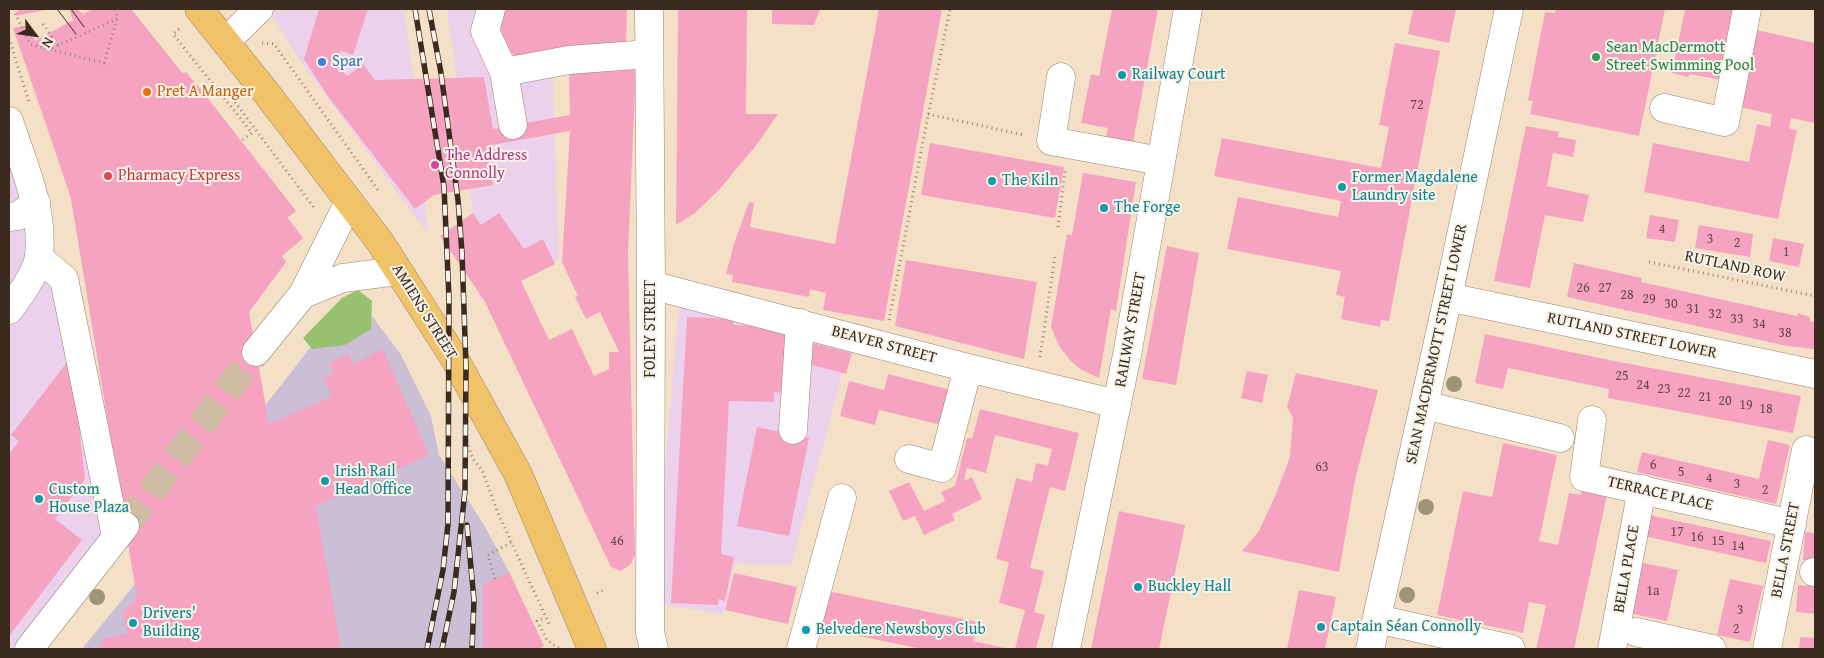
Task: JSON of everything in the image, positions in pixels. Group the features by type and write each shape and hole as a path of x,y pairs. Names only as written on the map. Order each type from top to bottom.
{"main road":[{"name":"AMIENS STREET","path":"199,9 226,41 380,242 453,356 510,458 592,649"}],"street":[{"path":"226,41 260,9"},
{"path":"491,9 485,31 504,72 513,125"},
{"name":"FOLEY STREET","path":"649,9 651,285 650,625 654,649"},
{"name":"RAILWAY STREET","path":"1066,649 1109,449 1188,9"},
{"name":"SEAN MACDERMOTT STREET LOWER","path":"1370,649 1448,297 1509,9"},
{"path":"1664,108 1725,122 1747,9"},
{"path":"504,72 569,60 649,54"},
{"path":"1061,76 1060,143 1161,161"},
{"path":"9,121 36,202 39,258 24,291 9,310"},
{"path":"9,217 18,216 36,202"},
{"path":"256,352 304,294 349,202"},
{"path":"29,649 121,531 64,279 39,258"},
{"path":"304,294 344,278 398,271"},
{"name":"BEAVER STREET","path":"651,285 800,322 968,368 1117,404"},
{"name":"RUTLAND STREET LOWER","path":"1448,297 1815,374"},
{"path":"793,430 800,322"},
{"path":"909,459 942,468 968,368"},
{"path":"1424,405 1560,438"},
{"name":"TERRACE PLACE","path":"1592,420 1584,477 1792,524"},
{"name":"BELLA STREET","path":"1767,649 1806,450"},
{"name":"BELLA PLACE","path":"1612,649 1642,489"},
{"path":"801,649 842,498"},
{"path":"1377,619 1511,649"},
{"path":"1636,632 1712,649"}],"path":[{"path":"11,9 30,44 47,50 104,63 117,19 116,9"},
{"path":"884,345 950,9"},
{"path":"47,50 117,19"},
{"path":"43,24 58,45"},
{"path":"179,29 173,34 252,133 241,141"},
{"path":"928,114 1060,143 1058,227"},
{"path":"1036,383 1054,256"},
{"name":"RUTLAND ROW","path":"1649,262 1815,296"},
{"path":"467,437 467,446 472,458 482,470 498,513 550,626"},
{"path":"496,579 488,555 512,542"},
{"path":"596,594 606,588"},
{"path":"542,619 537,621 547,640 560,649"},
{"path":"558,642 560,649"}],"shaded area":[{"path":"121,9 131,9 183,74 186,72 296,211 287,218 303,238 282,256 286,262 249,312 265,406 339,310 363,304 401,355 431,416 439,455 484,525 509,572 544,646 538,649 82,649 135,584 71,198 48,98 22,56 90,71 119,53"},
{"path":"268,9 404,9 416,97 428,234 301,62"},
{"path":"447,9 499,9 490,38 515,65 552,61 559,259 479,300 468,158"},
{"path":"9,161 25,217 62,297 107,531 14,649 9,649"},
{"path":"679,305 850,345 791,565 735,563 723,614 653,603"}],"green space":[{"path":"358,290 372,301 371,329 345,345 312,349 303,338 342,298"}],"building":[{"path":"19,9 45,9 45,10 15,16"},
{"path":"69,9 77,9 83,14 93,9 131,9 183,74 186,72 199,87 296,211 287,217 303,238 282,256 286,262 249,312 269,424 332,396 323,378 334,373 329,363 348,354 353,364 383,349 429,455 316,506 341,649 99,649 104,638 128,634 123,612 137,598 71,198 13,28 29,25 35,41 73,20"},
{"path":"319,9 368,9 353,55 341,51 337,64 347,76 363,64 375,80 484,77 493,129 570,115 569,70 636,68 628,253 635,555 631,564 621,571 611,567 484,300 440,236 473,213 481,225 499,213 524,249 543,239 555,264 521,281 549,340 572,329 594,376 609,369 609,352 619,352 600,312 586,319 575,297 578,296 562,262 570,131 486,146 493,185 434,195 415,209 327,95 304,59"},
{"path":"498,9 627,9 626,44 519,63 494,28"},
{"path":"678,9 747,9 746,114 778,114 758,143 719,190 695,213 676,225"},
{"path":"772,9 820,9 814,25 772,24"},
{"path":"879,9 942,9 884,321 823,310 826,293 810,289 809,297 732,282 733,275 726,274 734,244 749,202 754,203 750,227 835,244"},
{"name":"Railway Court","path":"1112,9 1158,9 1133,142 1106,137 1108,128 1081,123 1091,74 1099,76"},
{"path":"1413,9 1456,9 1449,43 1408,34"},
{"name":"Sean MacDermott Street Swimming Pool","path":"1556,9 1665,9 1639,136 1530,114 1533,101 1528,100 1545,12 1555,13"},
{"path":"1685,9 1736,9 1722,80 1690,74 1688,77 1672,73"},
{"path":"1756,30 1815,43 1815,123 1791,118 1789,129 1797,130 1778,219 1644,192 1653,143 1749,162 1757,124 1770,127 1772,114 1740,107"},
{"name":"Former Magdalene Laundry site","path":"1395,43 1440,51 1389,321 1381,320 1380,327 1341,319 1345,297 1336,295 1341,271 1227,249 1238,197 1338,217 1341,201 1214,176 1222,138 1381,168 1389,127 1379,125"},
{"path":"1526,126 1559,132 1558,137 1576,140 1573,157 1553,153 1547,186 1589,195 1583,222 1545,215 1530,288 1494,281"},
{"name":"The Kiln","path":"930,143 1064,167 1055,218 921,195"},
{"path":"1083,173 1136,182 1116,311 1111,309 1099,378 1080,369 1070,360 1059,346 1051,327 1067,234 1072,235"},
{"path":"1650,215 1679,220 1675,242 1646,238"},
{"path":"1699,225 1753,234 1750,257 1695,248"},
{"path":"1773,238 1804,244 1799,267 1769,261"},
{"path":"1167,246 1199,253 1176,385 1142,379"},
{"path":"906,260 1037,282 1024,359 895,326"},
{"path":"1574,263 1642,278 1641,282 1797,316 1798,313 1810,317 1810,321 1815,322 1815,349 1787,346 1567,297"},
{"path":"687,317 734,319 733,325 790,327 787,393 774,392 774,402 729,401 721,554 734,557 725,601 718,599 718,605 671,603"},
{"path":"1485,334 1614,361 1801,396 1793,433 1608,398 1609,389 1508,368 1503,389 1475,383"},
{"path":"804,341 852,353 846,374 801,362"},
{"name":"Custom House Plaza","path":"71,357 85,479 55,519 82,540 9,636 9,454 19,441 11,435"},
{"path":"1247,371 1268,375 1262,403 1241,398"},
{"path":"1296,373 1378,390 1355,480 1339,572 1242,551 1259,531 1290,457 1293,418 1287,407"},
{"path":"888,374 951,390 942,425 879,410 875,425 840,416 849,381 884,390"},
{"path":"980,409 1079,433 1065,491 1050,487 1030,568 1044,571 1034,612 1045,615 1036,649 1015,649 1025,610 999,603 1009,562 996,559 1016,478 1032,482 1036,463 1048,466 1052,449 995,435 986,473 967,468 964,481 972,477 982,499 952,514 955,520 924,535 915,516 903,521 889,491 909,482 924,511 945,501 941,492 955,486 967,438 972,439"},
{"path":"757,427 809,438 789,536 737,526"},
{"path":"1768,440 1790,445 1776,504 1637,472 1642,452 1759,479"},
{"path":"1503,443 1557,455 1539,541 1558,545 1569,493 1581,495 1582,490 1607,495 1574,649 1536,649 1546,605 1529,602 1523,633 1437,615 1463,491 1492,497"},
{"name":"Buckley Hall","path":"1119,511 1185,525 1159,649 1091,649"},
{"path":"1649,515 1771,541 1766,563 1644,536"},
{"path":"1805,532 1815,533 1815,560 1803,560"},
{"path":"1639,562 1678,570 1667,621 1628,613"},
{"path":"509,572 544,646 538,649 483,649 483,585"},
{"path":"734,573 797,587 788,624 725,610"},
{"path":"1730,579 1763,586 1750,642 1717,635"},
{"path":"1798,585 1815,586 1815,614 1796,612"},
{"path":"823,590 977,622 973,641 1009,649 922,649 815,627"},
{"path":"1299,590 1336,597 1325,649 1287,649"},
{"path":"1800,637 1815,638 1814,649 1799,649"}],"tunnel":[{"path":"125,526 256,352"}],"tram line":[{"path":"57,9 76,34"},
{"path":"71,9 84,27"}],"railway":[{"path":"415,9 444,187 449,298 448,524 443,570 427,649"},
{"path":"429,9 441,73 458,200 466,366 465,491 454,592 442,649"},
{"path":"467,525 474,600 472,649"}],"place":[{"name":"Sean MacDermott Street Swimming Pool","path":"1596,57"},
{"name":"Spar","path":"322,62"},
{"name":"Railway Court","path":"1122,75"},
{"name":"Pret A Manger","path":"147,92"},
{"name":"The Address Connolly","path":"435,165"},
{"name":"Pharmacy Express","path":"108,176"},
{"name":"The Kiln","path":"992,181"},
{"name":"Former Magdalene Laundry site","path":"1342,187"},
{"name":"The Forge","path":"1104,208"},
{"name":"Irish Rail Head Office","path":"325,481"},
{"name":"Custom House Plaza","path":"39,499"},
{"name":"Buckley Hall","path":"1138,587"},
{"name":"Drivers' Building","path":"133,623"},
{"name":"Captain Séan Connolly","path":"1321,627"},
{"name":"Belvedere Newsboys Club","path":"806,630"}]}
